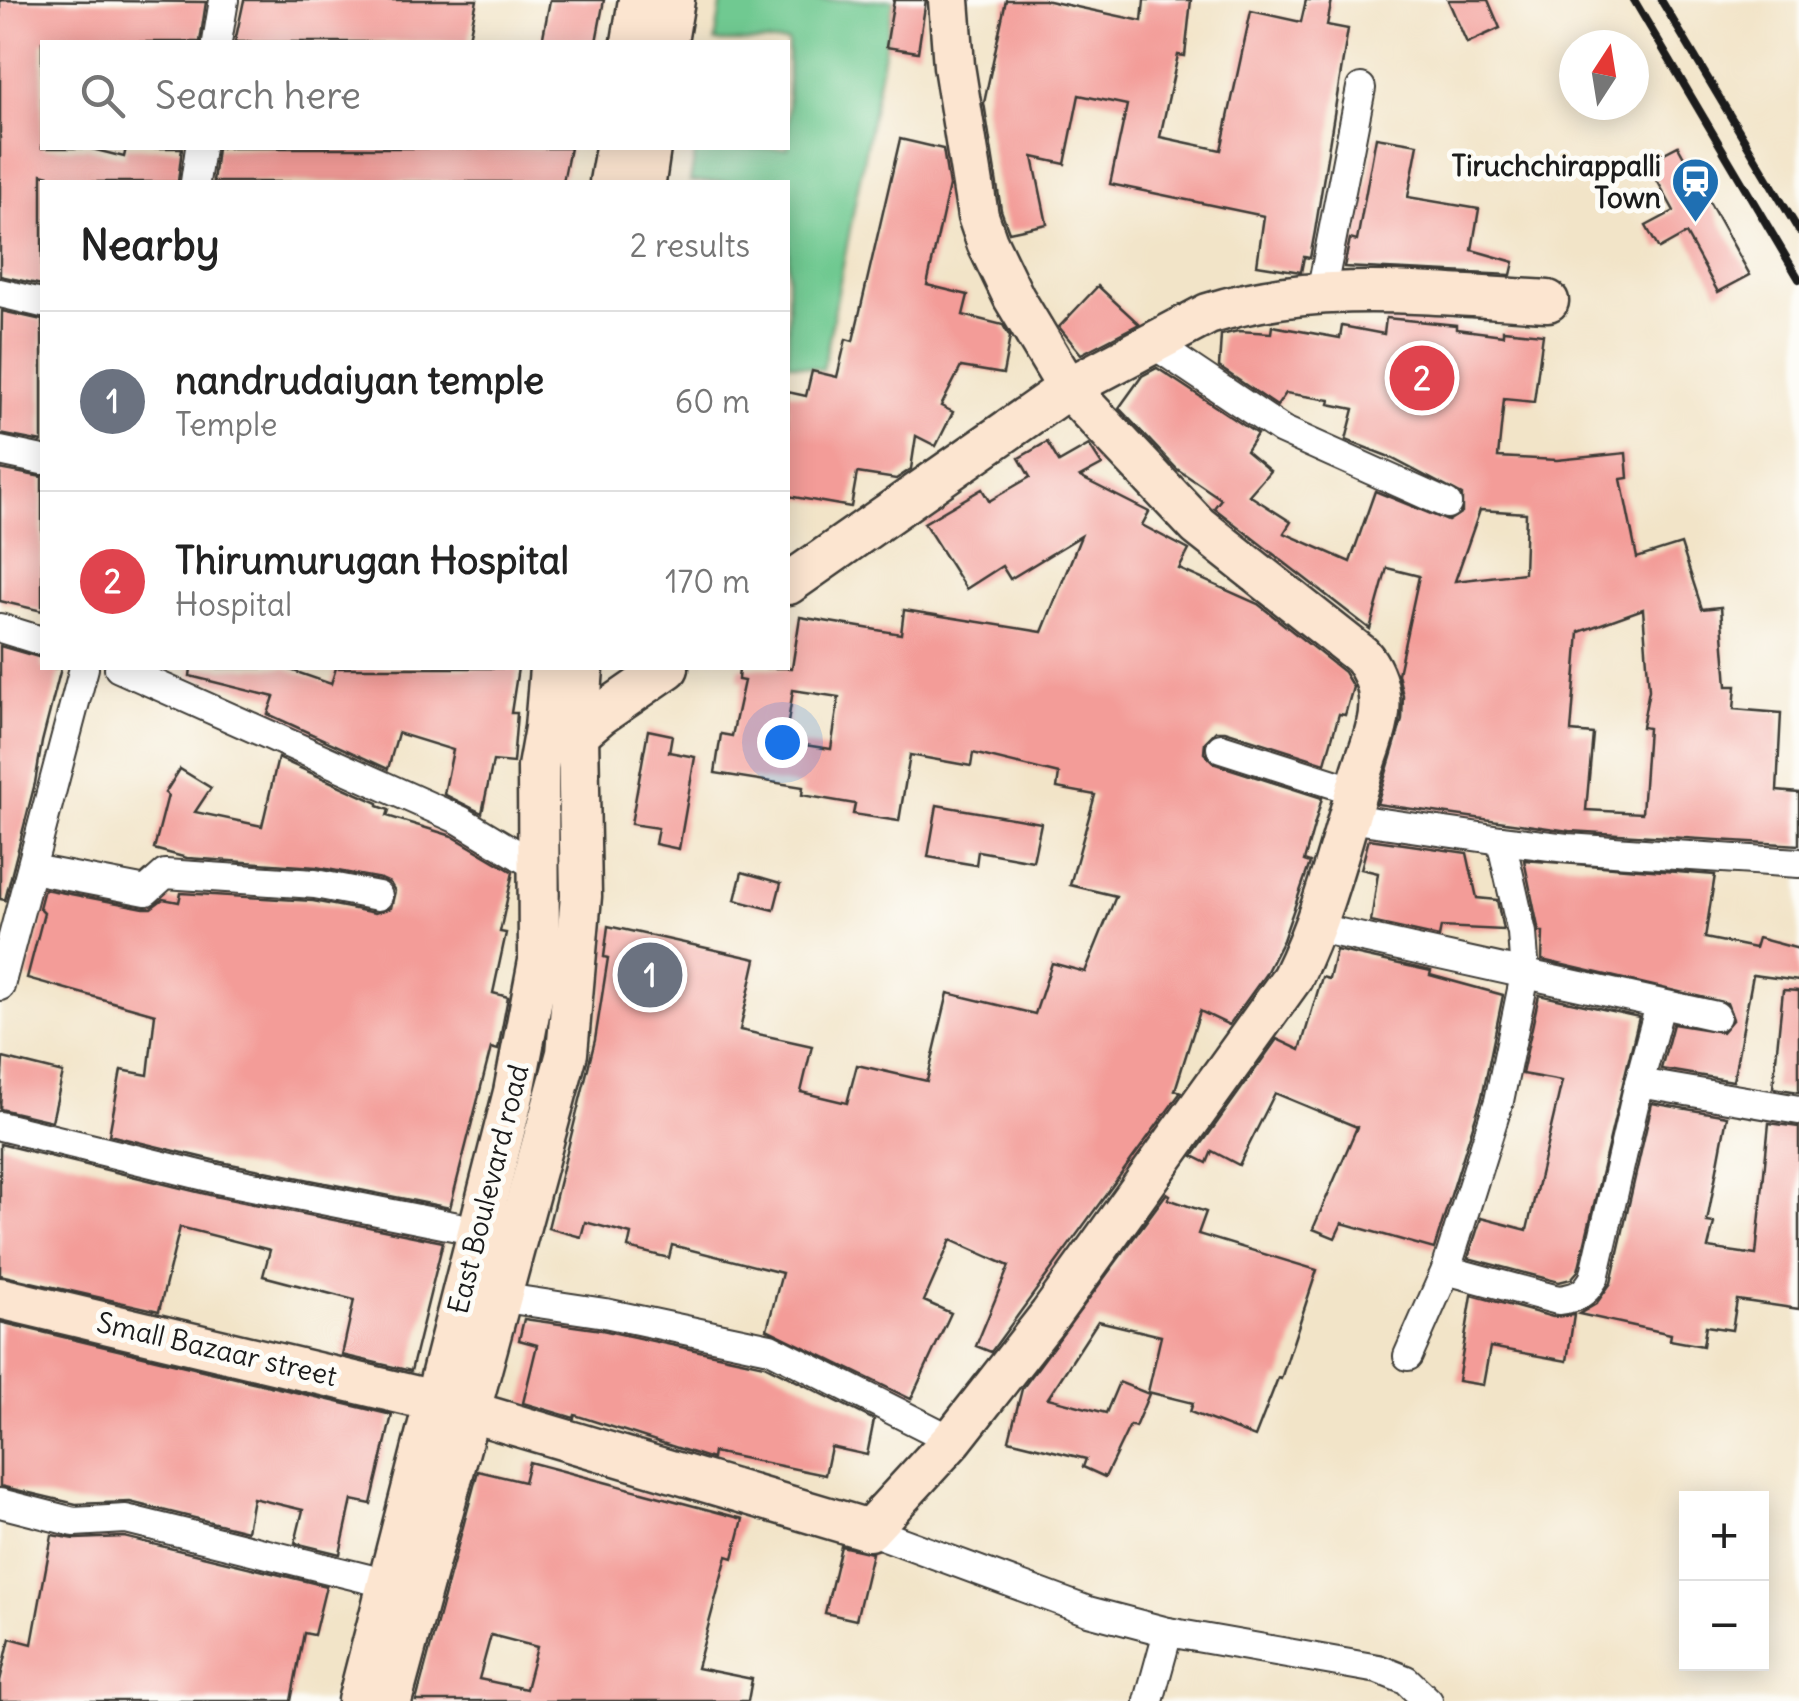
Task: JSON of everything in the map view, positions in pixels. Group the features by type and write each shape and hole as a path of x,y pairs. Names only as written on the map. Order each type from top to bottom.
{"street":[{"path":"217,40 224,0"},
{"path":"632,40 639,0"},
{"path":"668,40 674,0"},
{"path":"949,0 954,66 978,216 1014,298 1068,388 1198,526 1366,660 1376,681 1378,716 1313,927 1287,987 1050,1315 952,1440 869,1530 1088,1611 1168,1632 1378,1669 1406,1680 1428,1701"},
{"path":"1320,294 1361,88"},
{"path":"194,180 200,150"},
{"path":"610,180 616,150"},
{"path":"644,180 650,150"},
{"path":"790,583 1068,388 1208,314 1320,294 1372,292 1548,300"},
{"path":"0,294 40,304"},
{"path":"1152,343 1282,430 1447,504"},
{"path":"0,451 40,460"},
{"path":"0,628 40,640"},
{"path":"0,986 83,670"},
{"path":"123,670 460,820 538,867"},
{"name":"East Boulevard road","path":"358,1701 389,1584 452,1406 478,1231 514,1092 539,961 538,768 550,670"},
{"path":"391,1701 452,1406 498,1297 567,1054 581,896 578,734 583,670"},
{"path":"538,768 665,670"},
{"path":"1220,748 1352,804 1501,840 1799,863"},
{"path":"1408,1356 1446,1270 1499,1101 1524,975 1522,933 1501,840"},
{"path":"32,869 146,890 164,874 315,884 378,896"},
{"path":"1313,927 1716,1016"},
{"path":"1446,1270 1558,1300 1572,1299 1587,1290 1594,1278 1660,1006"},
{"path":"1639,1083 1799,1110"},
{"path":"0,1126 217,1179 478,1231"},
{"path":"498,1297 605,1313 779,1350 952,1440"},
{"name":"Small Bazaar street","path":"0,1298 452,1406 869,1530"},
{"path":"0,1503 74,1522 126,1519 389,1584"},
{"path":"1149,1701 1168,1632"}],"green space":[{"path":"722,0 894,0 823,370 790,363 790,180 690,180 696,150 790,150 790,40 715,40"}],"building":[{"path":"0,0 206,2 200,40 40,40 40,150 96,150 124,157 126,150 182,150 178,180 66,180 42,174 40,285 0,276"},
{"path":"244,0 477,0 468,40 235,40"},
{"path":"550,0 604,0 596,40 542,40"},
{"path":"894,0 926,0 918,52 886,47"},
{"path":"1006,0 1044,0 1142,21 1144,0 1191,0 1185,56 1178,55 1160,137 1221,150 1251,11 1301,22 1306,0 1332,0 1327,25 1348,29 1310,258 1304,257 1301,272 1257,265 1264,216 1110,184 1127,105 1079,95 1065,164 1033,157 1047,224 1009,232 1001,210 984,103"},
{"path":"1448,0 1488,0 1500,28 1467,43"},
{"path":"1376,137 1418,144 1408,197 1479,209 1472,250 1514,262 1511,275 1344,267 1350,239 1357,241"},
{"path":"900,139 943,149 949,186 927,285 968,295 963,315 1003,325 1010,337 1003,374 961,367 941,406 953,412 936,446 916,436 911,469 896,479 857,473 851,507 790,496 790,392 806,396 812,371 837,377 846,339 853,341"},
{"path":"1678,146 1750,275 1718,292 1686,234 1659,249 1646,226 1674,211 1647,162"},
{"path":"217,150 570,150 563,180 213,180"},
{"path":"1098,286 1139,324 1081,354 1059,327"},
{"path":"2,311 40,320 40,442 0,434"},
{"path":"1386,318 1456,325 1456,329 1503,335 1503,330 1543,334 1534,402 1504,399 1498,457 1557,460 1626,453 1628,478 1621,479 1637,558 1681,544 1702,609 1721,607 1727,686 1736,686 1734,709 1781,713 1777,791 1799,793 1799,845 1569,831 1377,804 1402,720 1403,696 1398,674 1419,576 1387,568 1370,629 1214,508 1221,499 1177,469 1119,408 1142,376 1157,368 1257,434 1246,451 1270,471 1249,495 1291,522 1284,533 1350,562 1375,491 1448,521 1462,512 1462,495 1387,456 1346,440 1354,409 1329,404 1330,400 1286,393 1277,406 1219,367 1221,335 1238,331 1271,333 1272,326 1340,338 1342,326 1384,334","holes":["1480,510 1526,513 1524,573 1455,581","1643,609 1649,690 1642,727 1648,728 1642,813 1586,810 1593,734 1571,732 1579,632"]},
{"path":"1047,442 1059,462 1089,445 1102,465 1080,477 1149,512 1142,525 1189,550 1179,569 1258,604 1344,672 1353,687 1345,715 1339,714 1325,763 1225,731 1216,731 1205,742 1204,753 1215,764 1322,798 1304,861 1310,863 1283,940 1265,975 1229,1025 1200,1011 1175,1090 1181,1092 991,1352 976,1346 1009,1266 951,1240 924,1301 951,1313 911,1399 767,1329 782,1273 672,1245 669,1258 628,1248 631,1234 585,1222 581,1237 548,1228 595,1040 608,958 604,957 608,926 756,959 740,1030 812,1046 801,1092 847,1103 857,1065 927,1081 948,993 1035,1014 1052,963 1085,972 1116,896 1070,885 1095,795 1057,788 1059,774 973,753 971,766 910,755 899,821 853,814 855,804 802,795 803,787 715,773 721,734 732,736 744,681 738,680 739,670 790,670 800,617 901,634 904,610 1042,632 1081,536 1010,579 1002,566 966,589 924,523 982,489 989,501 1030,477 1019,458","holes":["793,690 839,697 831,749 785,742"]},
{"path":"0,469 40,477 40,611 0,601"},
{"path":"0,646 40,657 40,670 60,670 5,900 0,899"},
{"path":"191,670 291,670 331,684 335,670 518,670 511,713 517,713 513,763 493,761 482,813 444,794 453,750 398,733 388,769 268,714 274,697 190,676"},
{"path":"648,730 672,735 669,752 695,757 679,849 655,844 658,828 631,824"},
{"path":"278,758 378,803 389,810 387,816 452,836 513,872 500,932 506,933 493,993 508,997 498,1050 491,1048 450,1208 109,1135 121,1070 148,1075 155,1014 27,978 44,913 39,908 44,889 144,908 163,899 179,902 181,893 313,901 375,913 391,908 395,891 381,879 316,867 187,858 154,849 168,795 165,793 180,769 211,788 195,812 262,826"},
{"path":"937,805 1041,823 1033,861 978,851 976,865 928,857"},
{"path":"1369,839 1467,853 1477,898 1497,900 1503,930 1441,927 1439,937 1371,922 1378,873 1361,869"},
{"path":"1524,860 1715,875 1705,938 1755,948 1758,938 1799,949 1799,981 1753,975 1733,1081 1661,1069 1673,1024 1722,1032 1733,1019 1727,1003 1542,960 1543,932 1539,932"},
{"path":"742,872 781,883 774,910 735,900"},
{"path":"1336,950 1431,971 1430,975 1503,995 1482,1097 1434,1249 1342,1223 1335,1238 1313,1229 1357,1127 1275,1093 1239,1165 1212,1151 1207,1163 1193,1156 1277,1039 1300,1050 1322,977 1329,979"},
{"path":"1783,990 1799,991 1799,1092 1773,1088"},
{"path":"1539,995 1639,1017 1578,1271 1571,1279 1559,1282 1468,1258 1481,1218 1527,1230 1562,1081 1522,1074"},
{"path":"3,1058 63,1073 52,1121 0,1109"},
{"path":"1652,1103 1727,1116 1707,1222 1714,1223 1708,1248 1756,1255 1769,1123 1799,1127 1799,1309 1737,1300 1732,1330 1706,1326 1703,1346 1670,1340 1671,1334 1579,1314 1596,1304 1611,1283"},
{"path":"0,1144 214,1196 443,1242 411,1371 342,1355 354,1300 263,1276 270,1250 180,1227 159,1311 0,1275"},
{"path":"1167,1193 1168,1199 1206,1212 1198,1234 1317,1270 1281,1379 1278,1378 1255,1437 1190,1412 1193,1403 1148,1392 1161,1336 1098,1321 1048,1398 1106,1413 1119,1382 1149,1394 1135,1427 1130,1425 1105,1477 1083,1467 1086,1459 1009,1440 1022,1389"},
{"path":"1472,1295 1553,1317 1574,1315 1567,1361 1490,1347 1483,1385 1458,1381"},
{"path":"524,1319 602,1330 764,1365 874,1420 867,1455 831,1447 825,1475 713,1452 712,1459 575,1415 574,1418 523,1403 537,1345 519,1340"},
{"path":"0,1322 392,1415 371,1504 352,1500 340,1554 295,1543 303,1510 253,1498 247,1531 130,1502 76,1504 0,1486"},
{"path":"529,1462 743,1519 733,1558 727,1556 697,1668 752,1679 748,1701 416,1701 478,1471 524,1482","holes":["491,1635 537,1647 526,1689 479,1679"]},
{"path":"52,1535 75,1539 124,1537 326,1586 314,1635 304,1633 291,1701 0,1701 0,1681 10,1638 32,1644"},
{"path":"841,1546 872,1553 856,1620 825,1613"}],"railway":[{"path":"1634,0 1799,279"},
{"path":"1661,0 1799,231"}],"place":[{"name":"Tiruchchirappalli Town","path":"1696,224"},
{"name":"Thirumurugan Hospital","path":"1422,378"},
{"name":"nandrudaiyan temple","path":"650,975"}]}
